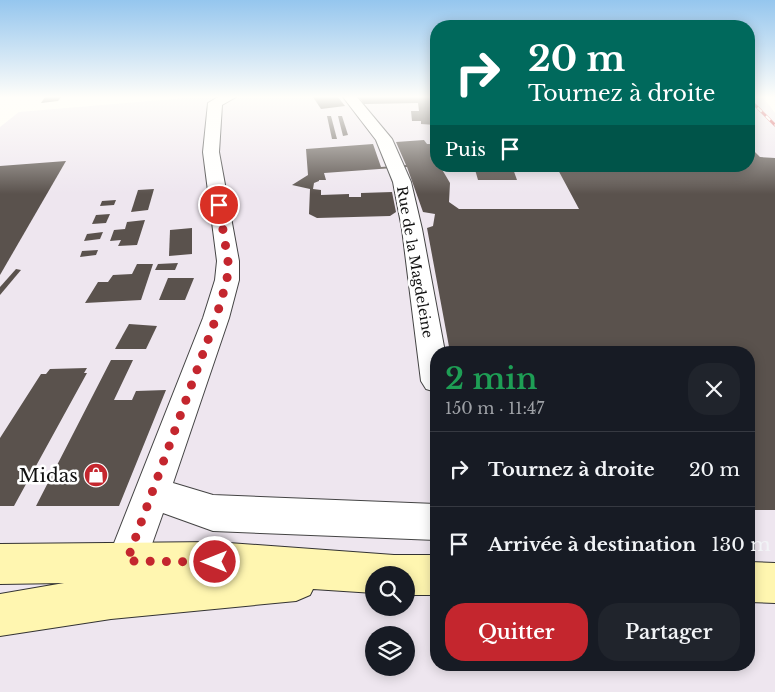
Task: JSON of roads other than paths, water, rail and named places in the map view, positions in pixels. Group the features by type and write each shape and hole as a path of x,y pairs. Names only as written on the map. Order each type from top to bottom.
{"main road":[{"path":"0,564 127,561 215,562 365,572"},
{"path":"415,575 430,575"},
{"path":"0,615 63,603 160,592 365,577"},
{"path":"755,582 775,583"}],"street":[{"path":"127,561 216,318 227,280 228,261 211,152 213,129"},
{"name":"Rue de la Magdeleine","path":"376,129 384,140 402,182 412,229 430,346"},
{"path":"152,493 213,513 430,522"}],"place":[{"name":"Midas","path":"96,475"}]}
